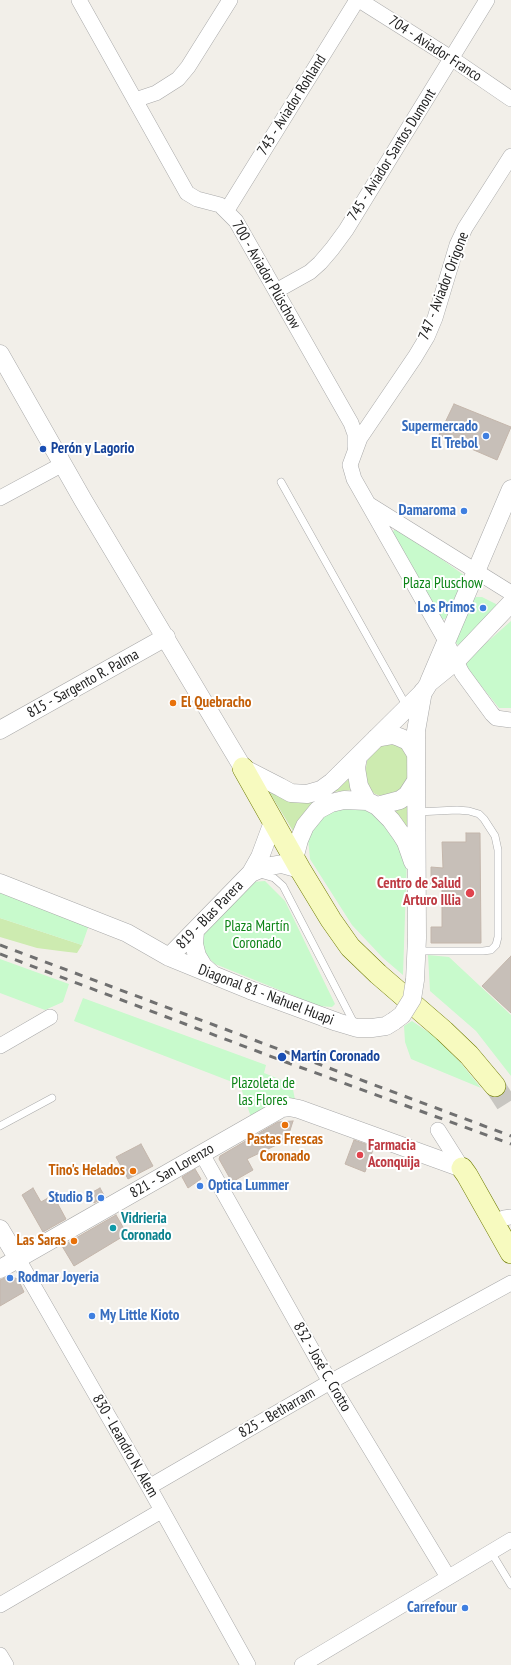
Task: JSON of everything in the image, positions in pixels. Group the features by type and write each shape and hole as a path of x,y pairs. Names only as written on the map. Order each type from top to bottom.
{"main road":[{"path":"243,768 297,864 331,920 350,947 378,974 444,1031 469,1055 495,1086"},
{"path":"462,1168 503,1220 511,1253"}],"street":[{"name":"700 - Aviador Plüschow","path":"79,0 187,193 197,199 220,205 236,220 352,424 355,434 355,448"},
{"path":"135,100 156,93 178,79 188,67 230,0"},
{"name":"704 - Aviador Franco","path":"358,0 451,58 511,99"},
{"name":"743 - Aviador Rohland","path":"227,210 358,0"},
{"name":"745 - Aviador Santos Dumont","path":"276,291 310,272 332,249 346,230 487,0"},
{"name":"747 - Aviador Origone","path":"370,505 354,479 350,465 355,448 366,428 427,337 435,318 457,244 465,228 511,156"},
{"path":"0,354 63,464 243,768 291,793 307,794 321,790 332,782 426,687 456,661 511,603"},
{"path":"0,498 63,464"},
{"path":"297,864 299,840 305,826 318,810 331,803 344,800 372,804 400,800 407,796 416,781 417,722 426,687 511,489"},
{"path":"370,505 511,593"},
{"path":"370,505 446,641 462,673 496,718 511,720"},
{"name":"815 - Sargento R. Palma","path":"0,730 166,637"},
{"path":"376,738 393,735 399,737 408,741 416,754"},
{"path":"358,756 356,768 359,786 372,804"},
{"name":"Diagonal 81 - Nahuel Huapi","path":"0,883 127,933 169,958 213,974 250,990 357,1028 386,1026 394,1022 402,1015 410,1004 415,990 416,781"},
{"name":"Diagonal 81 - Nahuel Huapi","path":"372,804 391,820 406,842 416,874"},
{"name":"819 - Blas Parera","path":"169,958 251,873 265,846 273,822"},
{"name":"819 - Blas Parera","path":"251,873 275,865 297,864"},
{"path":"195,932 194,944 197,956 203,966 213,974"},
{"path":"0,1046 50,1017"},
{"name":"821 - San Lorenzo","path":"0,1269 282,1108 289,1107 298,1109 462,1168"},
{"path":"438,1130 462,1168"},
{"name":"832 - José C. Crotto","path":"202,1154 330,1382 448,1577"},
{"name":"830 - Leandro N. Alem","path":"0,1229 149,1487 248,1665"},
{"name":"825 - Betharram","path":"149,1487 330,1382 511,1283"},
{"path":"0,1605 161,1511"},
{"path":"302,1665 511,1540"},
{"path":"0,1655 6,1665"}],"lane":[{"path":"281,482 407,707"},
{"path":"416,951 490,950 496,945 498,937 497,843 495,836 484,819 479,814 469,811 457,810 417,812"},
{"path":"251,873 267,875 274,878 283,886 357,1028"},
{"path":"0,1126 52,1098"},
{"path":"491,1552 510,1582"}],"green space":[{"name":"Plaza Pluschow","path":"398,528 468,578 447,618 442,620 392,534 394,530"},
{"path":"476,597 482,597 496,604 497,608 459,646 455,642 470,603"},
{"path":"511,621 511,708 499,708 466,667 467,660"},
{"path":"396,743 407,748 411,770 405,786 397,792 384,797 375,794 368,788 365,775 367,761 373,751 383,744"},
{"path":"349,779 352,790 333,792"},
{"path":"265,785 316,800 293,831"},
{"path":"411,800 411,836 390,811"},
{"path":"342,806 375,811 407,856 403,975 383,958 352,925 310,859 308,839 323,813"},
{"name":"Plaza Martín Coronado","path":"265,881 285,901 335,1004 332,1007 319,1006 215,964 206,955 202,942 204,929 252,882"},
{"path":"0,888 90,922 82,945 0,918"},
{"path":"0,918 82,945 77,953 37,948 0,937"},
{"path":"428,955 449,957 511,1015 511,1076 476,1031 430,991"},
{"path":"0,959 69,984 63,1002 45,1010 0,993"},
{"name":"Plazoleta de las Flores","path":"83,998 266,1065 264,1073 292,1084 296,1105 252,1120 240,1085 74,1021"},
{"path":"412,1021 434,1036 460,1062 481,1088 411,1059 405,1042 404,1026"}],"building":[{"path":"454,404 511,427 497,460 439,435"},
{"path":"466,833 480,833 481,943 431,943 431,927 442,927 442,885 431,885 431,867 443,868 442,842 466,842"},
{"path":"511,956 511,1013 482,986"},
{"path":"293,1121 287,1140 247,1159 253,1170 232,1182 219,1159 220,1156 278,1122"},
{"name":"Farmacia Aconquija","path":"354,1140 374,1147 365,1172 345,1164"},
{"path":"141,1144 153,1166 128,1179 116,1157"},
{"path":"195,1169 201,1179 188,1188 182,1177"},
{"path":"33,1188 41,1202 53,1195 66,1219 43,1232 22,1195"},
{"path":"100,1188 105,1197 94,1203 89,1194"},
{"path":"116,1215 127,1234 74,1266 62,1246"},
{"path":"9,1276 18,1279 24,1292 0,1306 0,1280"}],"tunnel":[{"path":"495,1086 511,1111"}],"railway":[{"path":"0,945 511,1136"},
{"path":"0,954 283,1061 511,1144"}],"place":[{"name":"Supermercado El Trebol","path":"486,436"},
{"name":"Perón y Lagorio","path":"43,449"},
{"name":"Damaroma","path":"464,511"},
{"name":"Los Primos","path":"483,608"},
{"name":"El Quebracho","path":"173,703"},
{"name":"Centro de Salud Arturo Illia","path":"470,893"},
{"name":"Martín Coronado","path":"282,1057"},
{"name":"Pastas Frescas Coronado","path":"285,1125"},
{"name":"Farmacia Aconquija","path":"360,1155"},
{"name":"Tino's Helados","path":"133,1171"},
{"name":"Optica Lummer","path":"200,1186"},
{"name":"Studio B","path":"101,1198"},
{"name":"Vidrieria Coronado","path":"113,1228"},
{"name":"Las Saras","path":"74,1241"},
{"name":"Rodmar Joyeria","path":"10,1278"},
{"name":"My Little Kioto","path":"92,1316"},
{"name":"Carrefour","path":"465,1608"}]}
